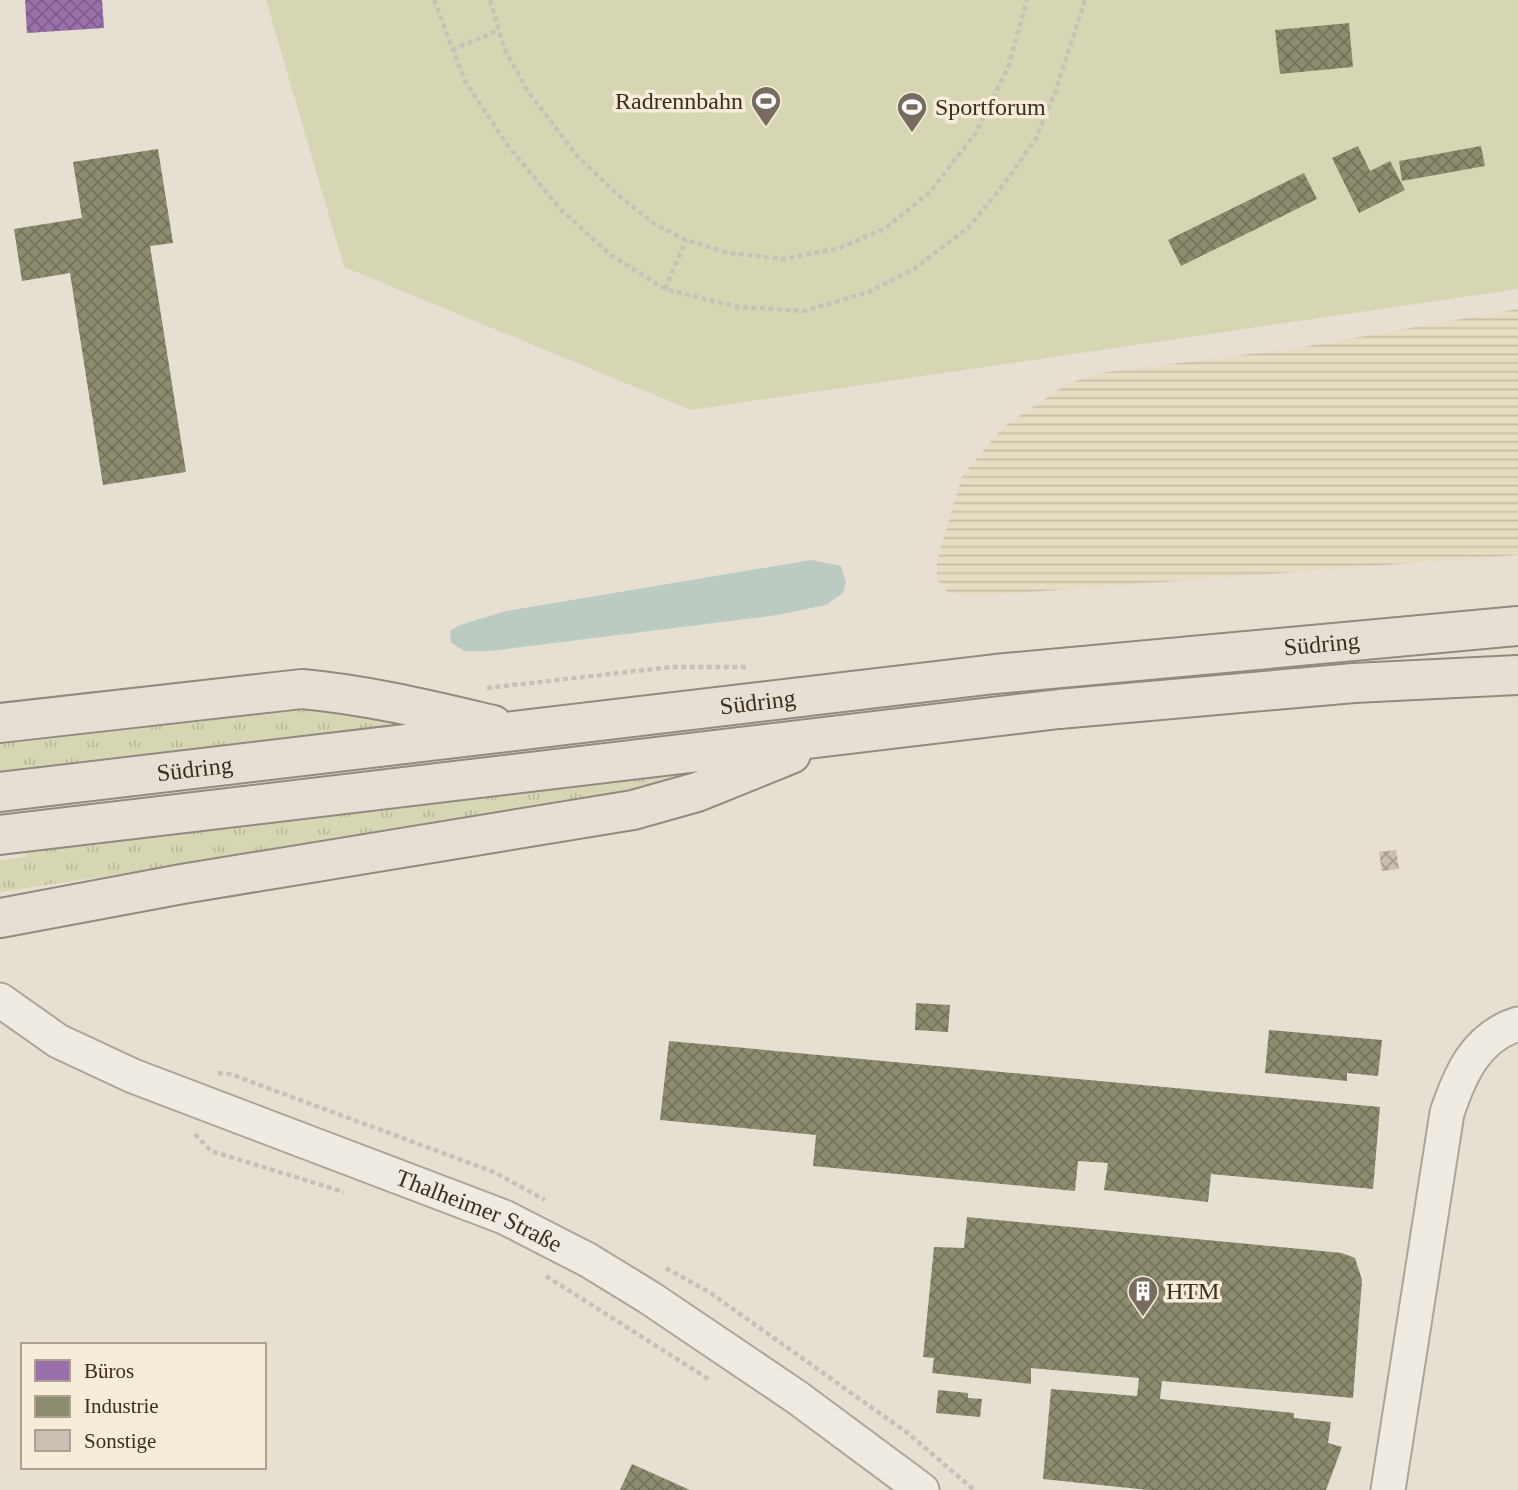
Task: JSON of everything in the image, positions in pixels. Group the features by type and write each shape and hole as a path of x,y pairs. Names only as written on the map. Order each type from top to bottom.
{"main road":[{"name":"Südring","path":"0,792 1113,662 1518,626"},
{"name":"Südring","path":"0,835 1059,709 1275,689 1518,675"},
{"path":"0,723 302,689 351,693 519,731"},
{"path":"0,918 182,884 633,810 697,792 838,735"}],"street":[{"name":"Thalheimer Straße","path":"0,1000 58,1041 133,1076 504,1217 588,1260 650,1298 798,1398 922,1490"},
{"path":"1388,1490 1447,1113 1457,1081 1468,1061 1483,1043 1507,1027 1518,1024"}],"path":[{"path":"433,0 465,81 508,146 561,210 612,256 665,289 738,307 805,311 868,292 914,269 969,227 1036,138 1056,90 1085,0"},
{"path":"490,0 505,50 527,90 577,156 618,195 653,223 686,240 729,253 784,259 838,248 886,228 930,192 975,134 1008,68 1027,0"},
{"path":"452,50 499,30"},
{"path":"665,289 686,240"},
{"path":"481,689 671,667 752,667"},
{"path":"193,1133 211,1151 350,1194"},
{"path":"538,1272 713,1381"}],"shaded area":[{"path":"1518,309 1518,555 968,597 947,592 937,579 937,560 962,476 1003,427 1067,384 1100,373 1297,348"},
{"path":"811,560 841,566 846,582 843,593 826,605 777,615 490,651 465,651 451,643 450,631 460,625 506,611"}],"green space":[{"name":"Sportforum","path":"266,0 1518,0 1518,289 691,410 344,267"},
{"path":"276,700 438,721 0,776 0,734"},
{"path":"711,768 608,802 0,892 0,860 25,857 25,849"}],"building: Büros":[{"path":"25,0 102,0 104,28 27,33"}],"building: Industrie":[{"path":"1349,23 1353,67 1280,74 1275,30"},
{"path":"1358,146 1370,171 1390,161 1405,190 1359,213 1332,158"},
{"path":"1481,146 1485,166 1402,181 1399,161"},
{"path":"158,149 173,243 150,246 186,472 103,485 70,273 22,281 14,229 82,218 73,162"},
{"path":"1304,173 1317,199 1181,266 1168,240"},
{"path":"916,1003 950,1005 948,1032 915,1030"},
{"path":"1269,1030 1382,1040 1378,1076 1347,1073 1347,1081 1265,1073"},
{"path":"669,1041 1380,1107 1373,1189 1211,1174 1208,1202 1104,1190 1108,1163 1078,1161 1075,1191 813,1166 816,1135 660,1120"},
{"name":"HTM","path":"967,1217 1342,1253 1355,1258 1362,1280 1353,1398 1162,1381 1160,1399 1294,1413 1294,1418 1331,1422 1328,1443 1342,1447 1326,1490 1148,1490 1043,1479 1051,1389 1137,1396 1139,1378 1031,1368 1031,1384 932,1373 934,1358 923,1357 934,1247 964,1248"},
{"path":"938,1390 968,1393 968,1398 982,1399 980,1417 936,1413"},
{"path":"632,1464 690,1490 620,1490"}],"building: Sonstige":[{"path":"1396,850 1399,869 1382,871 1379,852"}],"place":[{"name":"Radrennbahn","path":"766,128"},
{"name":"Sportforum","path":"912,134"},
{"name":"HTM","path":"1143,1318"}]}
